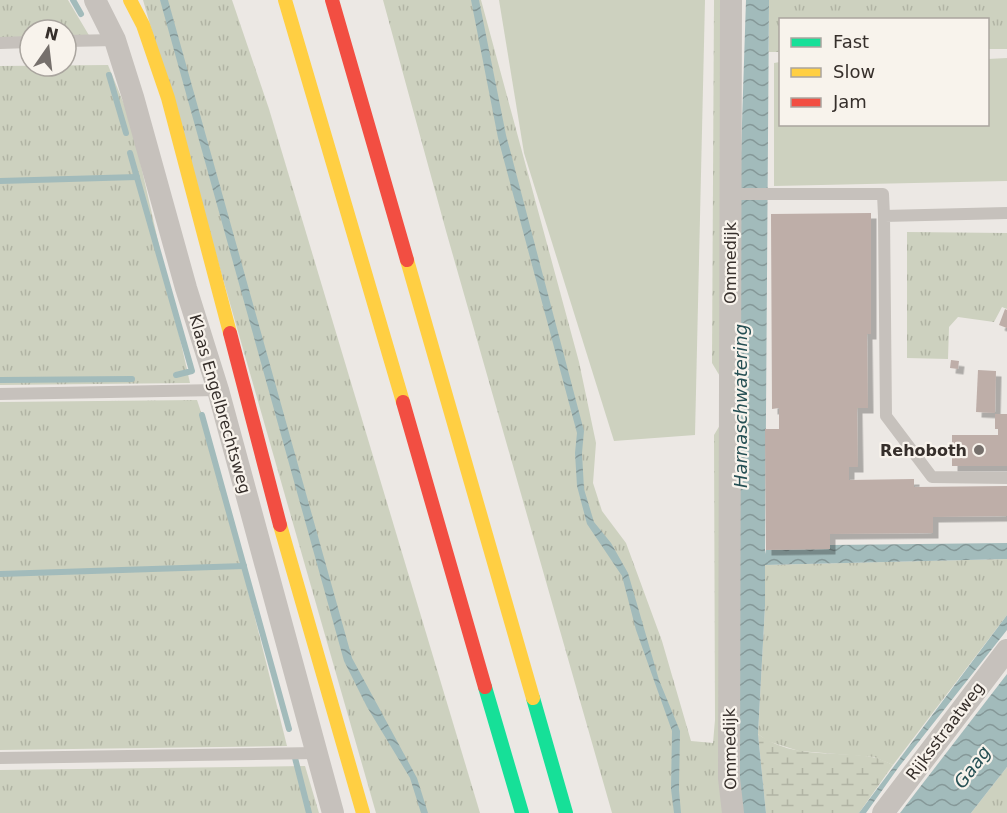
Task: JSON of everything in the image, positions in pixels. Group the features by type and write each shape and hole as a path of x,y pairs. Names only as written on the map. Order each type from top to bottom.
{"main road":[{"name":"Klaas Engelbrechtsweg","path":"130,0 143,25 168,98 289,560 363,813"},
{"path":"276,0 312,87"},
{"path":"285,0 522,813"},
{"path":"332,0 566,813"},
{"path":"340,0 359,94"}],"street":[{"name":"Klaas Engelbrechtsweg","path":"95,0 115,40 218,390 333,813"},
{"name":"Ommedijk","path":"731,0 735,194 729,778 734,813"},
{"name":"Rijksstraatweg","path":"884,813 1007,650"}],"lane":[{"path":"78,41 115,40"},
{"path":"0,42 18,42"},
{"path":"735,194 883,194 886,416 932,477 1007,478"},
{"path":"884,216 1007,213"},
{"path":"0,394 218,390"},
{"path":"0,758 316,753"}],"green space":[{"path":"0,0 68,0 90,37 78,37 78,18 18,18 18,38 0,38"},
{"path":"143,0 232,0 269,109 480,813 376,813"},
{"path":"383,0 481,0 579,362 596,443 593,483 602,511 626,543 662,641 691,741 713,743 715,720 714,435 720,425 730,813 612,813 446,231"},
{"path":"499,0 705,0 695,435 614,441 524,153"},
{"path":"714,0 727,0 721,378 712,363"},
{"path":"769,0 1007,0 1007,49 989,49 989,18 779,18 779,52 769,52"},
{"path":"1007,58 1007,181 774,186 774,63 779,62 779,126 989,126 989,59"},
{"path":"78,65 108,65 131,121 190,383 0,385 0,66 18,66 18,78 78,78"},
{"path":"907,232 1007,233 1007,309 1002,307 994,322 958,317 949,327 948,359 907,358"},
{"path":"197,400 211,442 287,746 0,750 0,402"},
{"path":"1007,559 1007,615 893,765 874,757 799,751 767,741 758,734 765,565"},
{"path":"758,734 771,742 799,751 872,757 893,765 859,813 766,813"},
{"path":"305,766 319,813 0,813 0,770"},
{"path":"1007,767 1007,813 971,813"}],"water":[{"path":"160,0 168,0 352,658 417,778 428,813 421,813 410,778 367,707 344,661"},
{"path":"471,0 479,0 506,135 584,431 582,453 584,489 594,522 611,543 628,573 659,680 680,731 681,813 674,813 671,789 672,731 636,630 622,576 587,524 577,486 575,453 577,433 498,138"},
{"name":"Harnaschwatering","path":"746,0 769,0 765,554 766,550 830,549 830,545 1007,543 1007,559 765,565 758,734 766,813 741,813 735,778 740,184"},
{"path":"1007,615 1007,630 898,768 866,813 859,813"},
{"name":"Gaag","path":"1007,674 1007,767 971,813 900,813"}],"building":[{"path":"871,213 871,334 867,334 868,408 857,408 858,467 849,467 849,480 914,479 914,487 1007,486 1007,516 933,517 933,533 830,534 830,549 766,550 765,429 779,429 779,408 772,409 771,214"},
{"path":"1005,309 1007,310 1007,328 999,325"},
{"path":"951,360 959,361 958,369 950,368"},
{"path":"978,370 996,371 995,413 976,412"},
{"name":"Rehoboth","path":"995,414 1007,414 1007,466 952,466 952,435 998,435 998,429 995,429"}],"waterway":[{"path":"73,0 81,14"},
{"path":"109,75 126,133"},
{"path":"130,153 192,371 176,375"},
{"path":"0,181 137,177"},
{"path":"0,380 132,379"},
{"path":"202,415 289,729"},
{"path":"0,574 244,566"},
{"path":"294,754 309,813"}],"traffic: fast":[{"path":"485,687 522,813"},
{"path":"533,698 566,813"}],"traffic: slow":[{"path":"130,0 143,25 168,98 230,333"},
{"path":"285,0 403,402"},
{"path":"407,260 533,698"},
{"path":"280,525 363,813"}],"traffic: jam":[{"path":"332,0 407,260"},
{"path":"230,333 280,525"},
{"path":"403,402 485,687"}],"place":[{"name":"Rehoboth","path":"979,450"}]}
